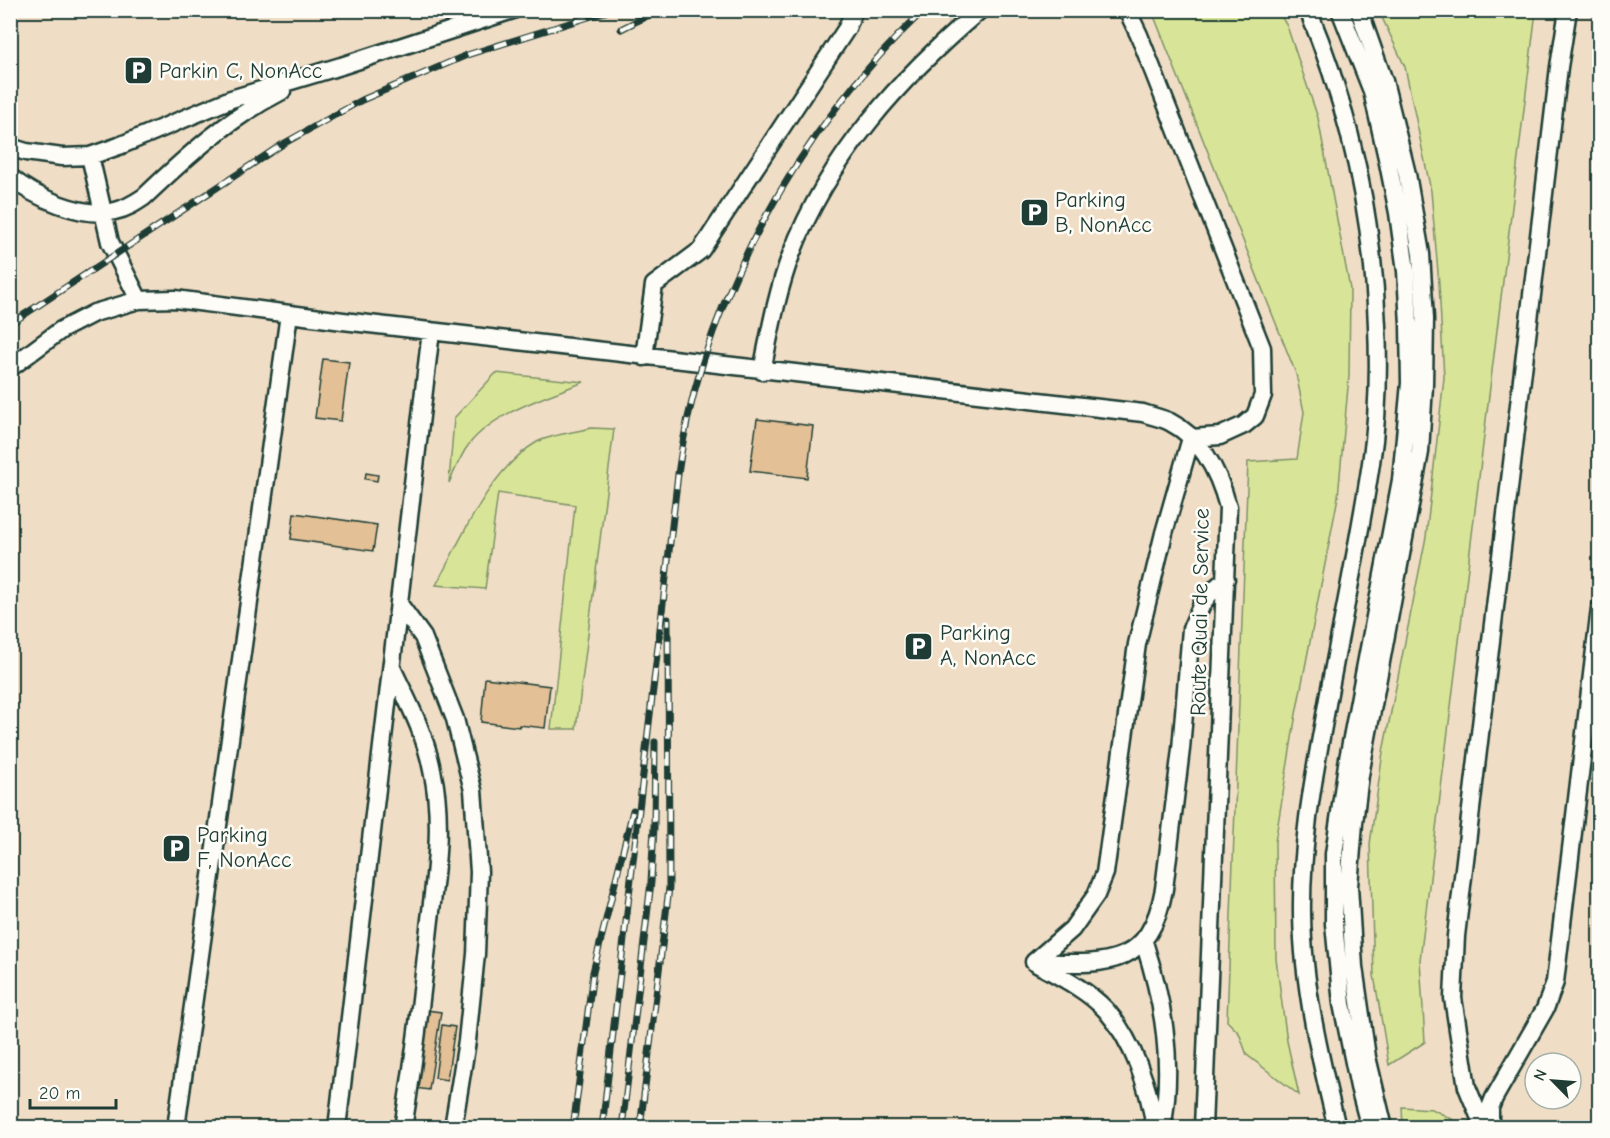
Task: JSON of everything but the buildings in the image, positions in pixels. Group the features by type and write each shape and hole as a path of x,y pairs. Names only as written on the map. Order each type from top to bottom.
{"lane":[{"path":"10,147 42,155 90,156 231,99 321,73 513,10"},
{"path":"644,357 654,285 701,250 848,28 854,10"},
{"path":"762,370 777,299 790,258 819,194 863,129 899,86 939,46 980,10"},
{"path":"1034,962 1072,929 1096,895 1105,873 1137,644 1164,533 1191,438 1220,436 1244,425 1255,416 1263,395 1262,348 1139,35 1127,10"},
{"path":"1308,10 1337,91 1366,206 1373,267 1379,376 1371,463 1317,757 1307,820 1303,873 1302,914 1308,989 1321,1061 1337,1128"},
{"path":"1340,10 1372,90 1398,213 1406,271 1409,325 1410,383 1401,480 1347,764 1335,854 1334,924 1342,1004 1370,1128"},
{"path":"1359,10 1384,81 1407,174 1421,254 1425,319 1420,452 1360,776 1349,886 1354,967 1362,1023 1367,1057 1384,1128"},
{"path":"1484,1128 1467,1086 1453,998 1456,936 1557,79 1568,10"},
{"path":"10,177 33,194 46,199 78,209 103,213 114,211 136,202 205,141 247,110 321,73"},
{"path":"90,156 115,255 139,300"},
{"name":"Route Quai de Service","path":"10,368 78,320 108,307 139,300 175,299 644,357 1143,413 1167,421 1191,438 1211,462 1220,478 1228,507 1203,1128"},
{"path":"176,1128 289,314"},
{"path":"337,1128 431,331"},
{"path":"1034,962 1078,963 1108,960 1134,950 1150,933 1160,909 1164,889 1182,740 1191,629 1202,604 1211,592 1226,579"},
{"path":"399,604 423,637 455,719 473,790 479,872 476,954 467,1041 453,1128"},
{"path":"1490,1128 1490,1108 1494,1098 1545,1009 1555,982 1599,608"},
{"path":"391,668 420,725 433,771 438,821 422,998 404,1128"},
{"path":"1144,942 1160,999 1166,1034 1167,1091 1162,1128"},
{"path":"1034,962 1091,997 1118,1026 1141,1075 1155,1128"}],"shaded area":[{"path":"10,11 1599,11 1599,1127 11,1127"}],"green space":[{"path":"1152,11 1278,11 1287,26 1318,118 1350,289 1349,376 1338,497 1296,714 1275,842 1276,959 1287,1041 1299,1095 1247,1055 1239,1033 1227,1021 1248,462 1297,459 1304,412 1296,374"},
{"path":"1379,11 1536,11 1420,960 1425,1042 1389,1065 1374,975 1370,844 1383,752 1426,537 1444,378 1431,191 1405,67"},
{"path":"496,373 584,382 519,408 488,426 465,450 449,483 454,418"},
{"path":"591,428 614,429 576,729 551,729 575,505 498,493 485,589 436,585 478,506 491,487 520,454 542,440"},
{"path":"1402,1107 1432,1109 1452,1119 1455,1127 1403,1127"}],"railway":[{"path":"10,324 283,144 362,100 467,55 611,10"},
{"path":"621,29 659,10"},
{"path":"602,1128 678,474 690,410 708,346 733,283 763,222 797,163 836,108 879,57 924,10"},
{"path":"640,1128 669,888 668,619"},
{"path":"622,1128 651,882 655,742"},
{"path":"573,1128 593,972 633,810"}],"place":[{"name":"Parkin C, NonAcc","path":"138,71"},
{"name":"Parking B, NonAcc","path":"1034,213"},
{"name":"Parking A, NonAcc","path":"919,646"},
{"name":"Parking F, NonAcc","path":"176,848"}]}
